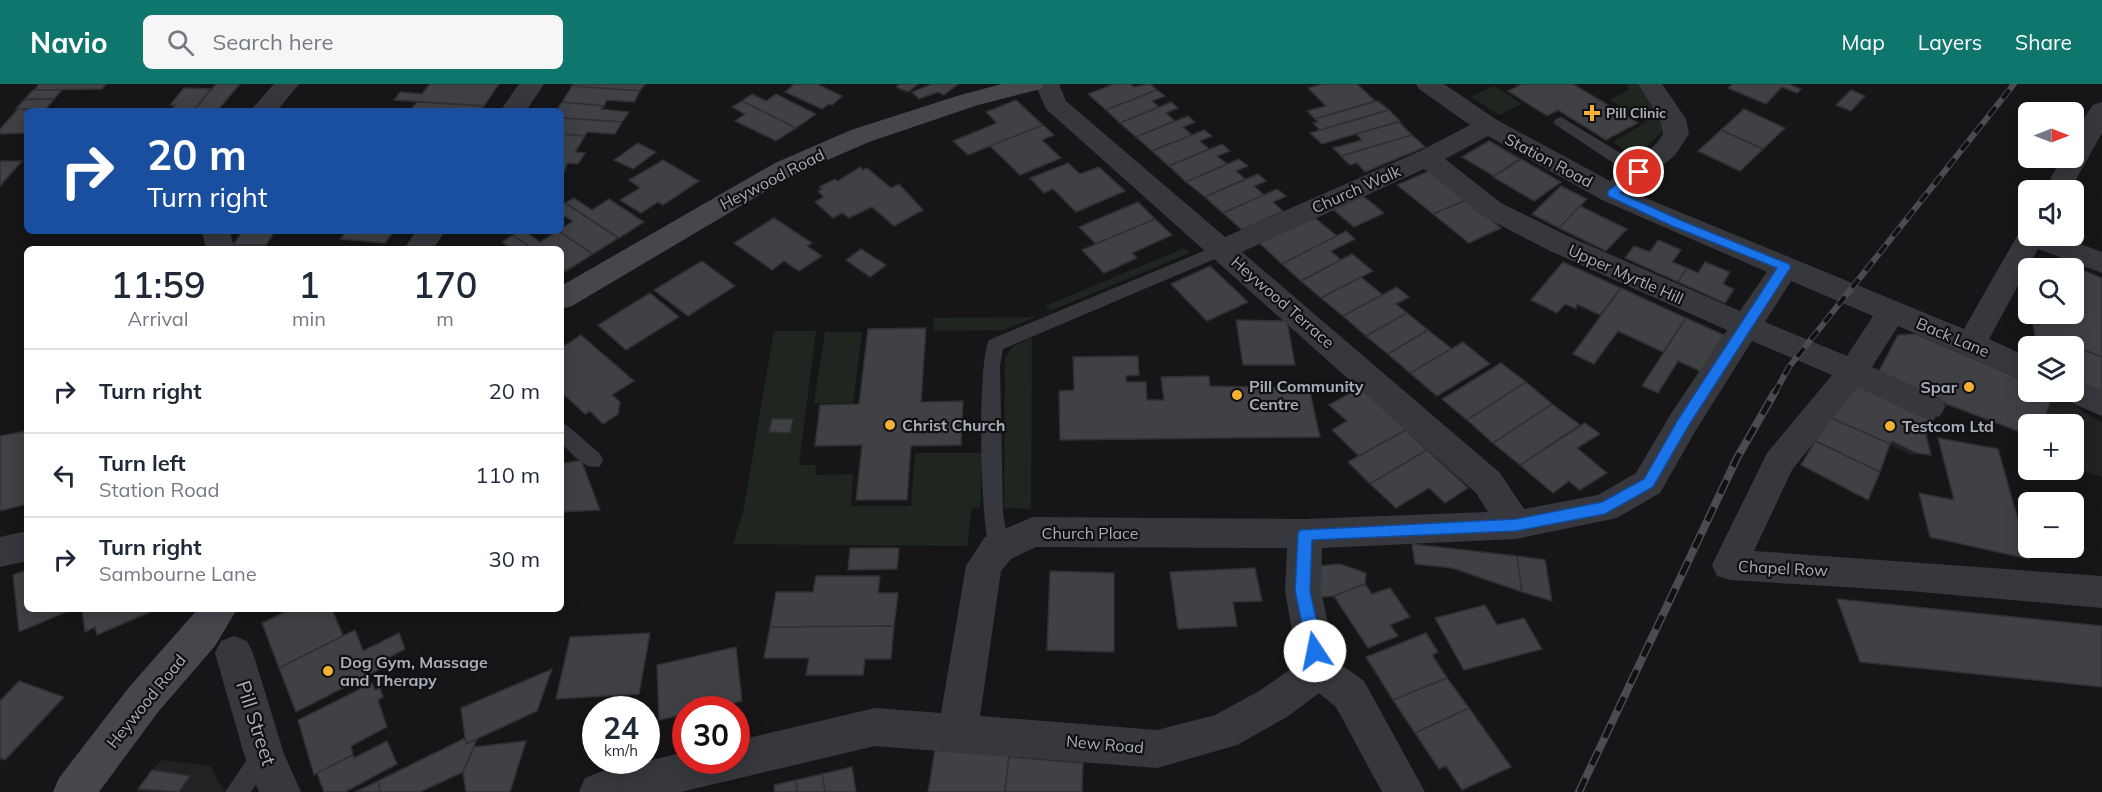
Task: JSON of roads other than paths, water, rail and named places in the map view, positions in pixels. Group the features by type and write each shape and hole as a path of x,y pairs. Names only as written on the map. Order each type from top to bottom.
{"street":[{"path":"266,108 287,84"},
{"path":"515,108 532,84"},
{"name":"Heywood Road","path":"564,297 784,169 882,128 969,100 1032,84"},
{"name":"Heywood Terrace","path":"1047,84 1055,104 1488,483 1516,525"},
{"name":"Station Road","path":"1428,84 1488,126 1612,194 1676,223 1885,308"},
{"path":"1612,194 1666,149 1676,134 1673,119 1650,84"},
{"path":"2063,180 2102,110"},
{"name":"Church Walk","path":"1223,249 1427,158 1488,126"},
{"name":"Upper Myrtle Hill","path":"1427,158 1491,209 1658,289 1846,368 1929,407"},
{"path":"1971,344 2026,246"},
{"path":"2058,246 2102,263"},
{"name":"Church Place","path":"998,548 1033,532 1305,534 1516,525 1605,508 1648,483 1684,421 1755,329 1796,271"},
{"name":"Back Lane","path":"1885,308 2018,365"},
{"name":"Chapel Row","path":"1885,308 1846,368 1779,462 1730,565 1909,576 2102,592"},
{"path":"2084,396 2102,404"},
{"path":"1305,534 1303,591 1319,671 1350,694 1404,792"},
{"path":"0,552 24,547"},
{"path":"958,733 984,567 998,548"},
{"name":"Heywood Road","path":"74,792 144,699 202,634 217,612"},
{"name":"Pill Street","path":"234,653 264,754 280,792"},
{"name":"New Road","path":"750,757 875,728 1157,748 1223,732 1273,704 1319,671"},
{"name":"New Road","path":"600,792 676,774"}],"lane":[{"path":"1561,122 1639,172"},
{"path":"998,548 993,513 991,366 995,345 1223,249"},
{"path":"564,434 593,460"},
{"path":"237,792 264,754"}],"railway":[{"path":"1774,394 1789,367 2014,84"},
{"path":"1579,792 1737,458 1775,392"}],"place":[{"name":"Pill Clinic","path":"1592,113"},
{"name":"Spar","path":"1969,387"},
{"name":"Pill Community Centre","path":"1237,395"},
{"name":"Christ Church","path":"890,425"},
{"name":"Testcom Ltd","path":"1890,426"},
{"name":"Dog Gym, Massage and Therapy","path":"328,671"}]}
